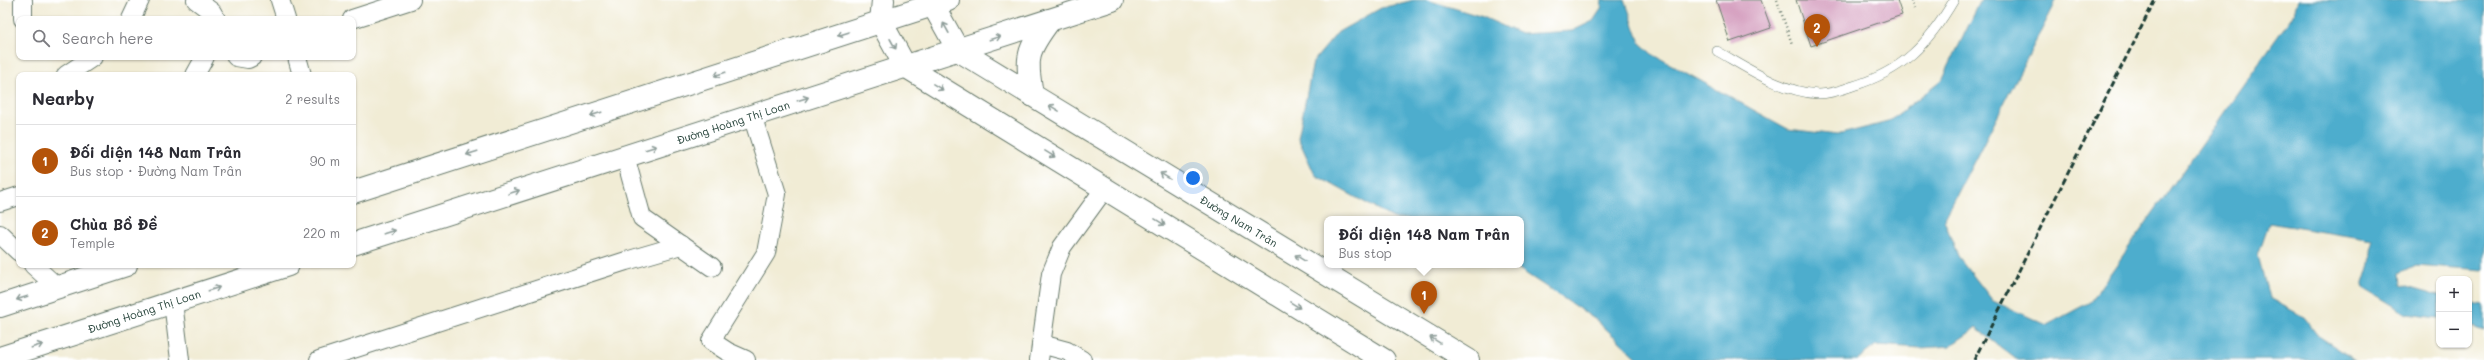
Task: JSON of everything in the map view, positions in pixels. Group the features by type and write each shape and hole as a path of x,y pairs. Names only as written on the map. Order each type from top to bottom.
{"main road":[{"path":"883,0 881,22 905,66 1384,360"},
{"name":"Đường Hoàng Thị Loan","path":"356,243 1112,0"},
{"path":"356,191 881,22 936,2"},
{"name":"Đường Nam Trân","path":"936,2 958,50 1468,360"},
{"path":"1032,95 1028,55 1033,42 1050,20"},
{"path":"0,306 117,268"},
{"name":"Đường Hoàng Thị Loan","path":"0,358 279,268"}],"street":[{"path":"23,0 23,16"},
{"path":"132,16 140,0"},
{"path":"196,0 212,12 214,16"},
{"path":"280,0 285,16"},
{"path":"356,18 411,0"},
{"path":"70,72 88,60"},
{"path":"197,72 203,60"},
{"path":"298,60 301,72"},
{"path":"746,360 728,352 711,341 766,253 777,194 752,115"},
{"path":"625,156 642,218 712,267"},
{"path":"1082,360 1067,351 1040,352 1050,274 1062,248 1105,188"},
{"path":"0,202 16,197"},
{"path":"0,234 16,249"},
{"path":"319,360 626,261 681,245"},
{"path":"36,268 57,287"},
{"path":"173,302 180,360"}],"lane":[{"path":"1717,52 1786,86 1817,94 1835,92 1872,80 1906,62 1936,29 1954,0"}],"path":[{"path":"1777,0 1792,44"},
{"path":"1912,0 1915,8"}],"water":[{"path":"1414,0 1427,0 1483,17 1521,34 1572,31 1593,21 1601,9 1602,0 1625,0 1640,43 1652,54 1788,129 1837,135 1888,122 1942,80 1981,0 2057,0 1944,220 1958,256 1993,301 2047,325 2090,302 2293,15 2298,0 2484,0 2484,270 2416,265 2400,273 2401,284 2436,294 2436,318 2407,314 2363,287 2370,264 2372,240 2269,223 2258,255 2269,298 2304,317 2320,337 2355,360 2017,360 1976,328 1950,346 1921,348 1876,345 1857,360 1640,360 1596,320 1518,268 1524,268 1524,216 1390,216 1315,175 1298,138 1313,62 1338,32 1381,8"},
{"path":"2472,303 2484,305 2484,331 2472,327"}],"building":[{"path":"1716,0 1761,0 1771,28 1730,42"},
{"path":"1796,0 1897,0 1902,15 1811,46"}],"railway":[{"path":"1974,360 2155,0"}],"place":[{"name":"Chùa Bồ Đề","path":"1817,47"},
{"name":"Đối diện 148 Nam Trân","path":"1424,314"}]}
